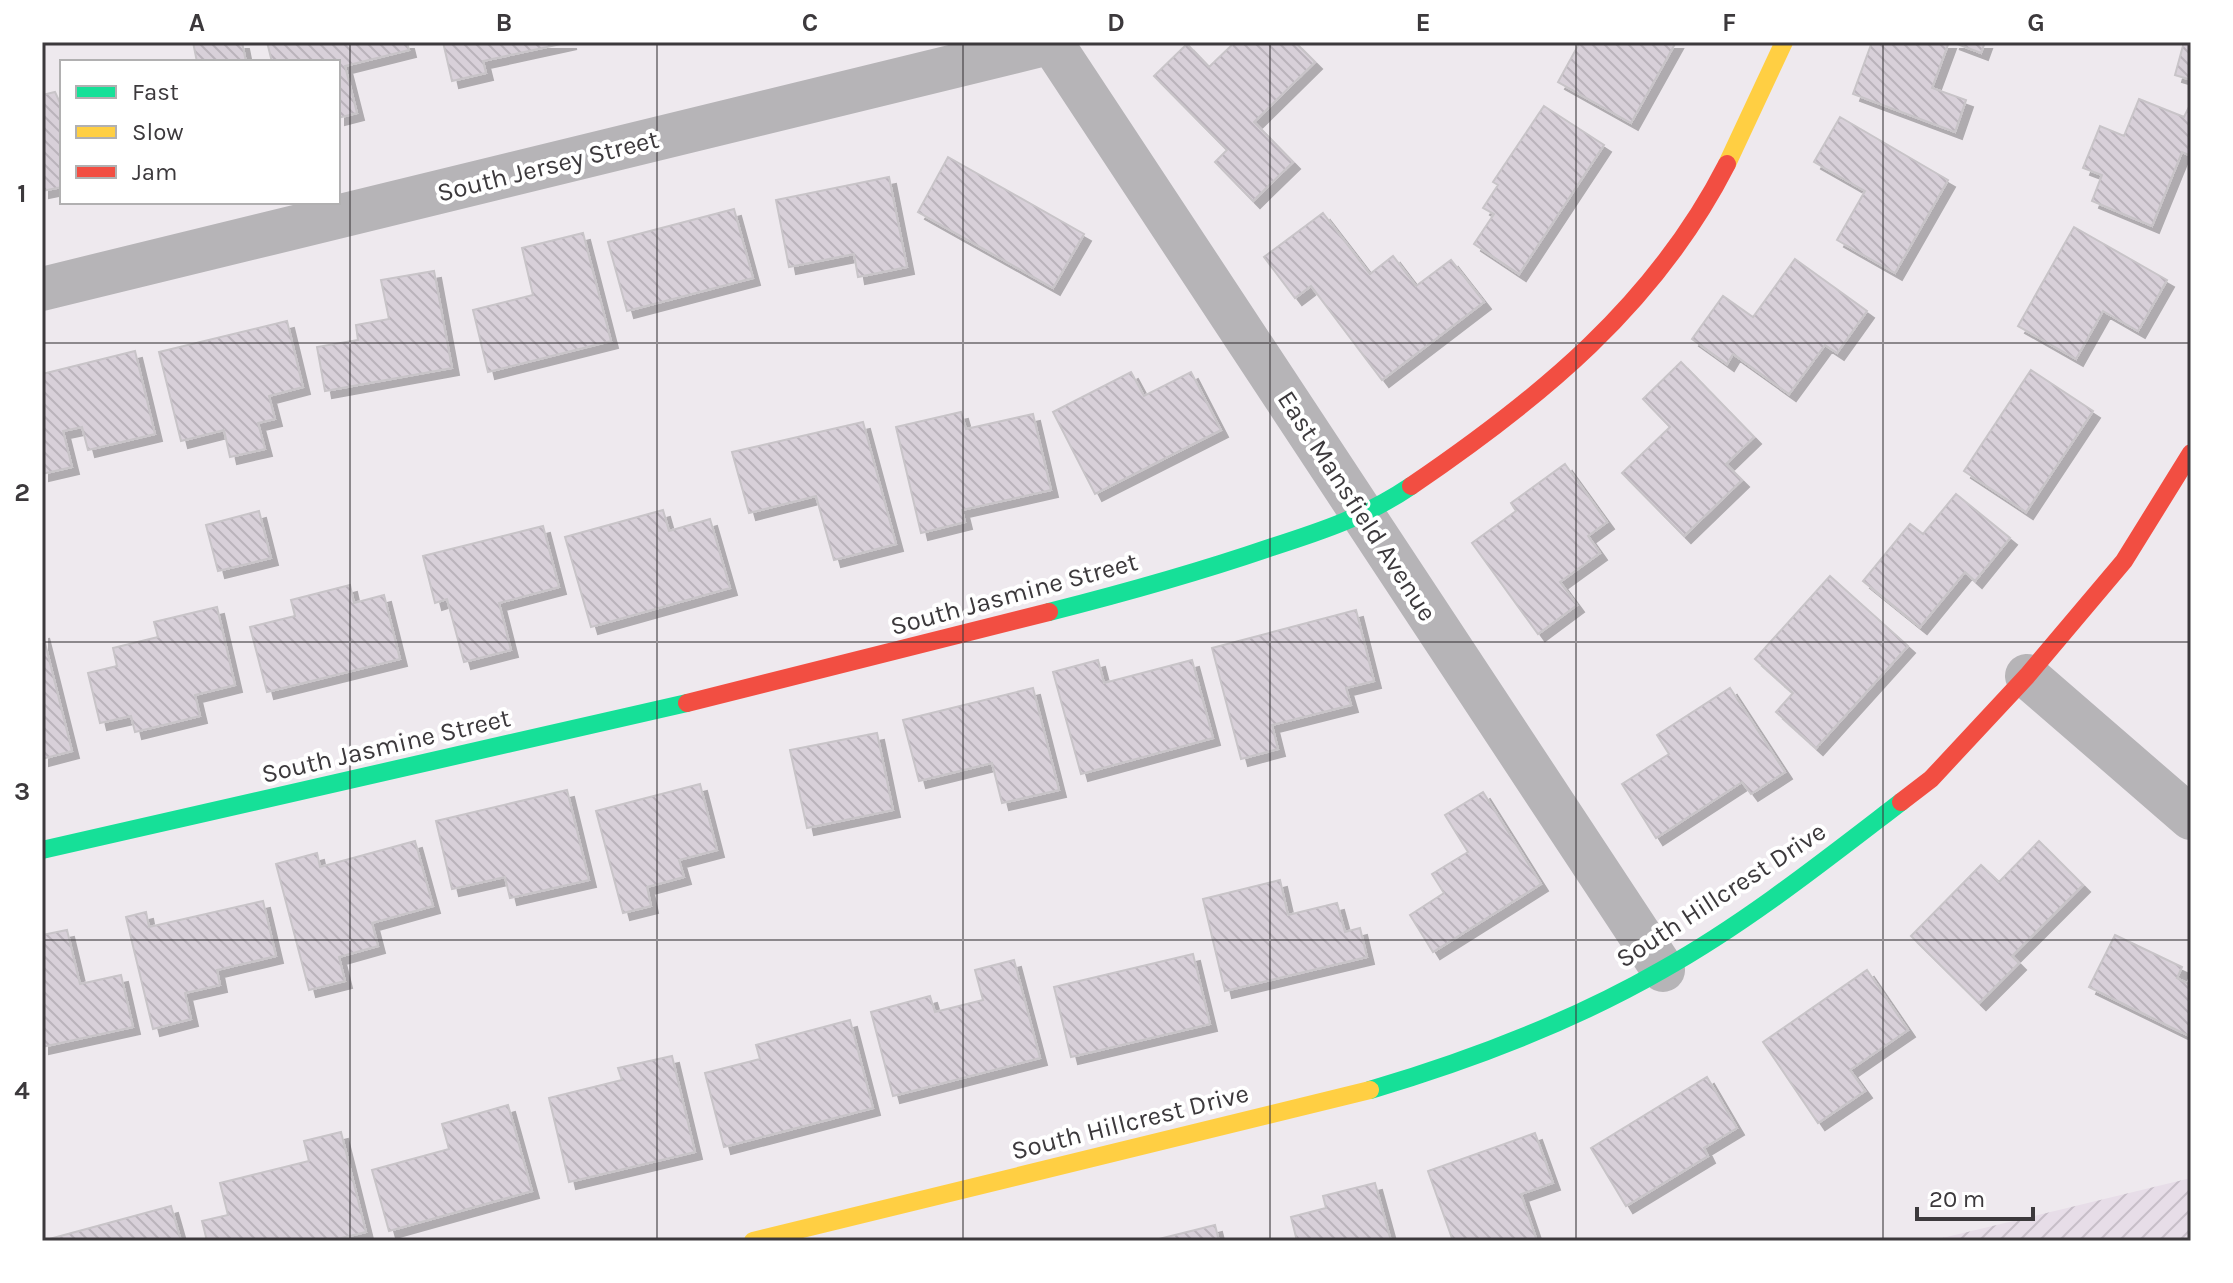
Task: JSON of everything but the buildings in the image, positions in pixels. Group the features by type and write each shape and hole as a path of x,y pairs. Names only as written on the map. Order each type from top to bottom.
{"street":[{"name":"East Mansfield Avenue","path":"1052,42 1663,970"},
{"name":"South Jersey Street","path":"42,289 1052,42"},
{"name":"South Jasmine Street","path":"42,850 756,688 1210,569 1363,515 1458,457 1529,406 1588,352 1662,267 1716,189 1763,98 1784,42"},
{"name":"South Hillcrest Drive","path":"753,1241 1357,1094 1454,1065 1557,1023 1663,970 1815,868 1931,779 2027,676 2124,561 2191,453"},
{"path":"2027,676 2191,818"}],"shaded area":[{"path":"2191,1178 2191,1241 1930,1241"}],"traffic: fast":[{"path":"1049,612 1189,574 1309,535 1361,514 1411,486"},
{"path":"42,850 687,703"},
{"path":"1370,1090 1519,1039 1627,989 1693,952 1754,912 1901,802"}],"traffic: slow":[{"path":"1727,164 1784,42"},
{"path":"753,1241 1370,1090"}],"traffic: jam":[{"path":"1411,486 1504,419 1590,345 1665,262 1698,215 1727,164"},
{"path":"1901,802 1931,779 2027,676 2124,561 2191,453"},
{"path":"687,703 1049,612"}]}
